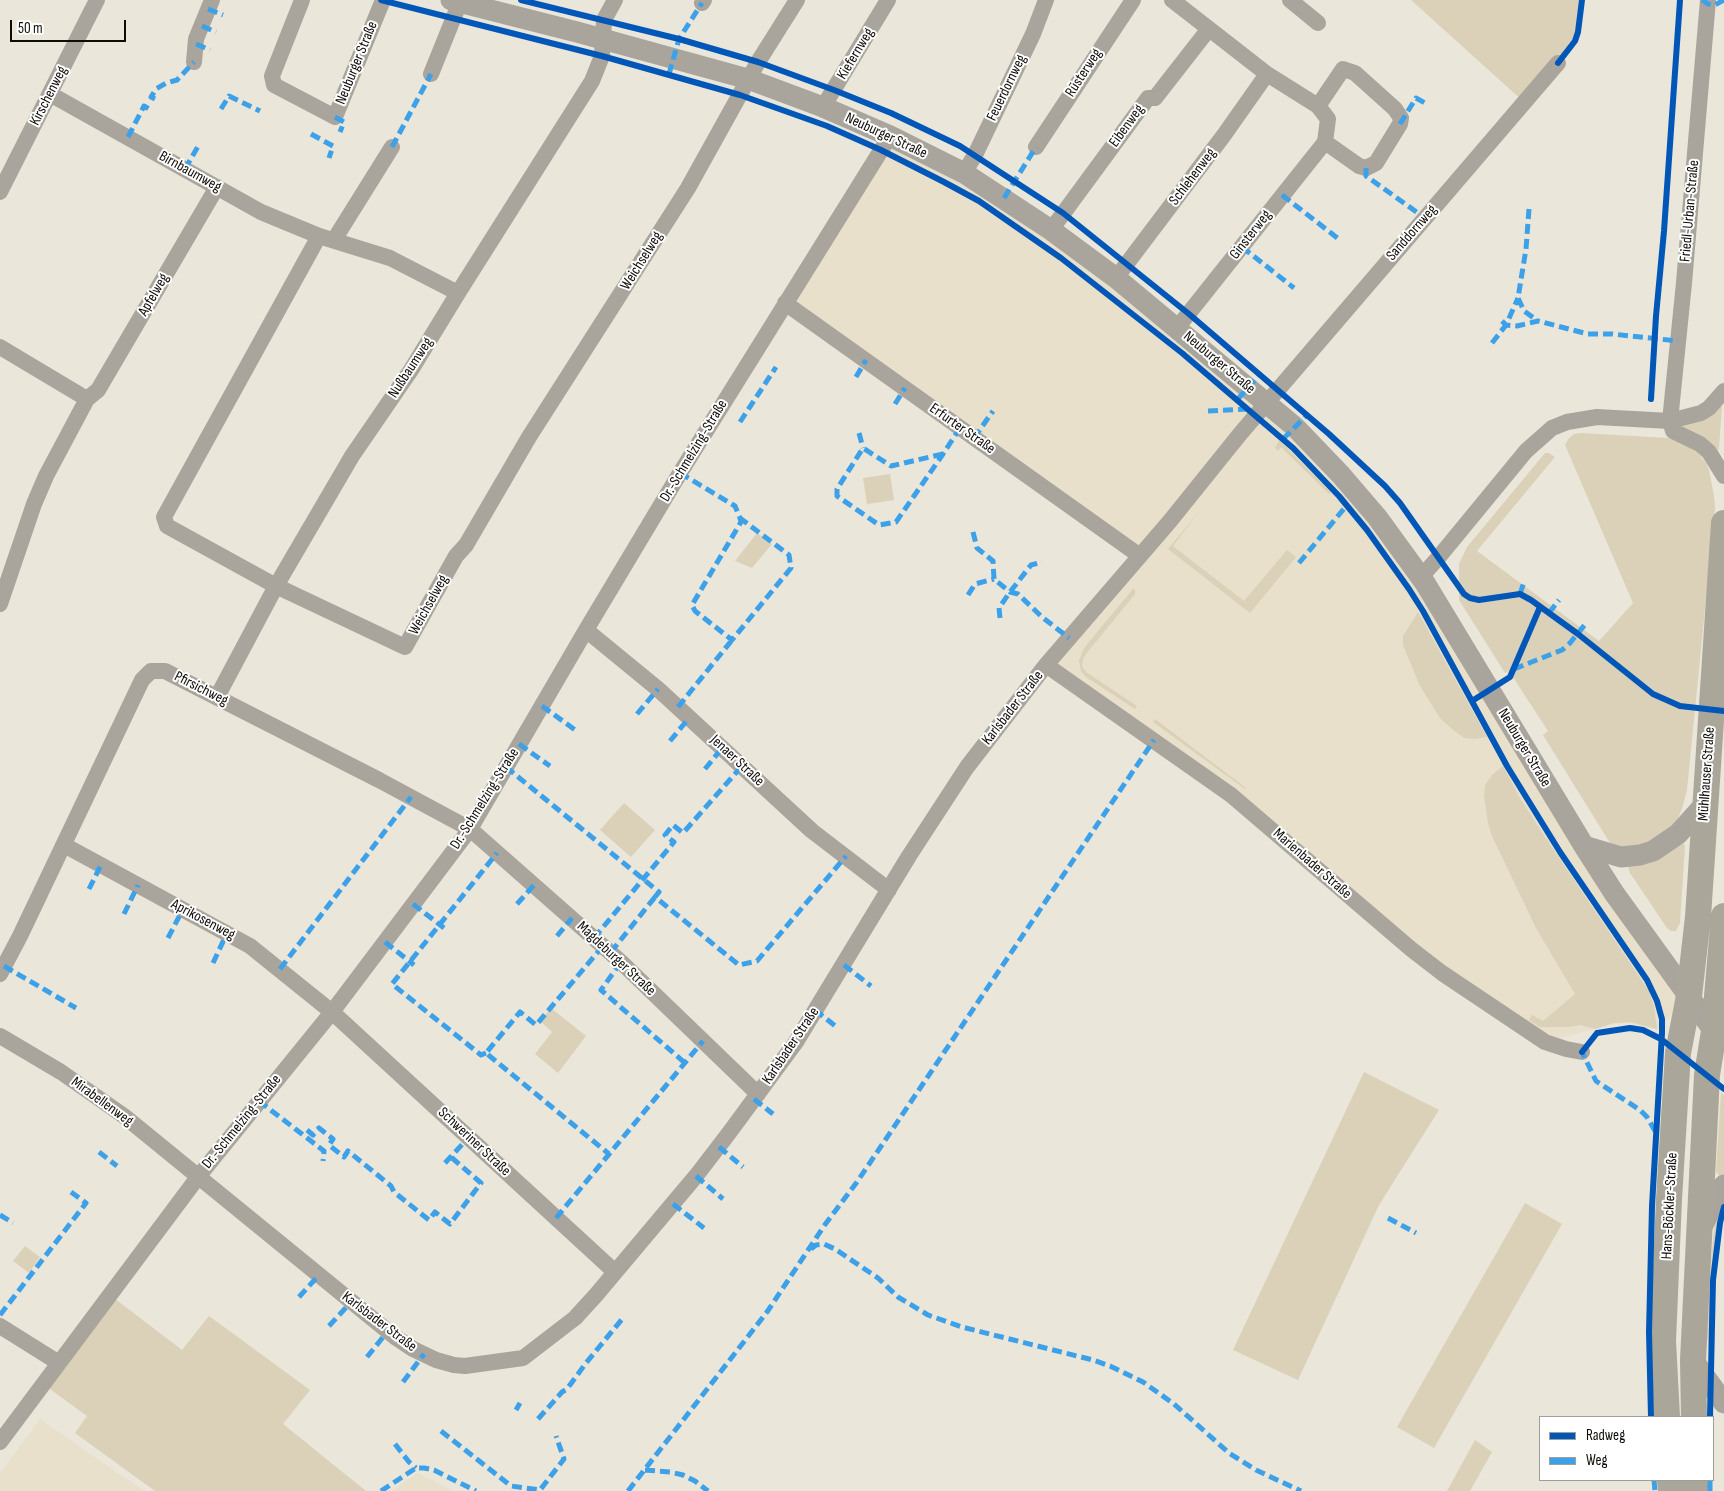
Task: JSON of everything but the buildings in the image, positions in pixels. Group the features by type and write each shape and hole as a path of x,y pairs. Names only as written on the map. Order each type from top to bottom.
{"main road":[{"name":"Mühlhauser Straße","path":"1689,996 1698,916 1724,523"},
{"path":"1719,1037 1724,926"},
{"name":"Hans-Böckler-Straße","path":"1667,1416 1663,1341 1669,1208 1678,1053 1689,996"},
{"name":"Hans-Böckler-Straße","path":"1694,1416 1692,1360 1707,1075 1719,1037"}],"street":[{"name":"Kirschenweg","path":"0,192 97,0"},
{"path":"194,62 196,39 212,0"},
{"name":"Neuburger Straße","path":"302,0 272,76 274,85 335,117 383,0"},
{"name":"Nußbaumweg","path":"217,697 276,586 352,456 411,370 592,82 602,56 604,20 615,0"},
{"path":"748,80 797,0"},
{"name":"Kiefernweg","path":"823,108 888,0"},
{"name":"Feuerdornweg","path":"964,173 975,155 1033,34 1046,0"},
{"name":"Rüsterweg","path":"1036,147 1133,0"},
{"path":"1172,0 1208,30 1267,74 1318,106 1328,119 1325,142 1359,166 1366,168 1376,163 1400,124 1400,118 1395,109 1354,73 1343,69 1318,106"},
{"path":"1290,0 1318,23"},
{"name":"Friedl-Urban-Straße","path":"1670,421 1684,283 1708,0"},
{"name":"Neuburger Straße","path":"431,74 455,1 602,39 748,80 890,136 964,173 1051,230 1116,278 1267,403 1309,441 1377,517 1421,577 1614,893 1719,1037"},
{"name":"Eibenweg","path":"1051,230 1148,98 1155,98 1208,30"},
{"name":"Sanddornweg","path":"1267,403 1558,63"},
{"name":"Schlehenweg","path":"1116,278 1218,143 1267,74"},
{"name":"Weichselweg","path":"327,238 164,518 167,526 276,586 405,647 456,556 466,545 529,437 688,188 748,80"},
{"name":"Birnbaumweg","path":"50,94 261,212 327,238 390,258 458,293"},
{"name":"Dr.-Schmelzing-Straße","path":"0,1442 198,1177 332,1012 470,829 586,630 785,303 890,136"},
{"name":"Ginsterweg","path":"1177,328 1325,142"},
{"path":"327,238 392,147"},
{"name":"Apfelweg","path":"0,604 40,490 87,399 98,390 217,187"},
{"name":"Erfurter Straße","path":"785,303 1140,556"},
{"path":"0,347 87,399"},
{"path":"1421,577 1526,451 1552,428 1582,418 1597,417 1670,421 1701,413 1709,408 1724,391"},
{"name":"Karlsbader Straße","path":"198,1177 395,1337 413,1349 436,1360 465,1366 523,1358 575,1318 696,1176 796,1042 967,767 1046,665 1140,556 1267,403"},
{"path":"1670,421 1673,431 1700,444 1709,452 1724,476"},
{"name":"Jenaer Straße","path":"586,630 690,718 812,831 889,890"},
{"name":"Marienbader Straße","path":"1046,665 1231,795 1411,949 1442,973 1545,1042 1582,1052"},
{"name":"Pfirsichweg","path":"0,974 64,845 142,680 151,671 165,671 384,782 470,829"},
{"path":"1584,846 1621,857 1640,856 1659,847 1678,834 1706,804"},
{"name":"Magdeburger Straße","path":"470,829 622,962 758,1094"},
{"name":"Aprikosenweg","path":"64,845 250,946 332,1012"},
{"name":"Schweriner Straße","path":"332,1012 615,1272"},
{"name":"Mirabellenweg","path":"0,1036 61,1072 124,1116 198,1177"},
{"path":"1699,1231 1724,1185"},
{"path":"0,1326 59,1364"},
{"path":"1692,1360 1724,1403"}],"shaded area":[{"path":"1411,0 1582,0 1575,41 1524,102"},
{"path":"890,136 1004,198 1341,475 1689,996 1658,1030 1630,1023 1614,1024 1545,1042 1442,973 1231,795 1046,665 1140,556 785,303"},
{"path":"1722,406 1718,451 1676,424"},
{"path":"1574,434 1670,438 1695,449 1709,470 1714,496 1715,508 1687,790 1675,825 1652,844 1624,849 1610,843 1543,735 1548,731 1509,671 1505,673 1459,600 1459,564 1467,547 1545,453 1549,453 1555,457 1477,551 1599,641 1633,603 1565,445"},
{"path":"1279,440 1331,492 1329,494 1281,447 1278,451 1275,448"},
{"path":"890,474 894,500 867,504 863,478"},
{"path":"1198,513 1173,546 1244,601 1287,550 1296,557 1250,613 1168,549"},
{"path":"757,533 772,544 752,568 735,561"},
{"path":"1133,589 1135,589 1135,594 1086,654 1082,666 1086,672 1137,706 1135,709 1086,677 1081,671 1079,661 1084,648"},
{"path":"1418,612 1487,737 1464,738 1452,729 1440,718 1420,686 1403,645 1403,636"},
{"path":"1155,719 1246,788 1153,722"},
{"path":"1503,766 1520,798 1545,837 1649,991 1654,1007 1657,1029 1630,1022 1614,1023 1595,1029 1580,1025 1539,1027 1529,1020 1532,1015 1543,1021 1575,994 1536,928 1492,836 1484,796 1485,785 1493,774"},
{"path":"624,803 655,830 631,857 600,830"},
{"path":"1683,843 1685,846 1680,923 1676,931 1671,931 1667,928 1630,873 1627,864"},
{"path":"551,1008 586,1036 558,1073 535,1054 552,1032 540,1021"},
{"path":"1364,1072 1439,1110 1379,1205 1298,1380 1233,1350"},
{"path":"1721,1092 1724,1096 1724,1174 1720,1176 1716,1172"},
{"path":"1525,1203 1562,1224 1434,1448 1397,1427"},
{"path":"1717,1210 1720,1210 1716,1234 1709,1356 1707,1332 1713,1237"},
{"path":"25,1246 40,1257 29,1273 13,1261"},
{"path":"110,1295 182,1350 209,1316 310,1390 283,1424 366,1491 155,1491 75,1433 87,1416 43,1384"},
{"path":"40,1419 145,1491 0,1491 0,1473"},
{"path":"1475,1440 1492,1452 1470,1491 1447,1491"},
{"path":"418,1473 453,1491 391,1491"}],"marked path":[{"path":"1702,0 1708,4 1715,5 1724,0"},
{"path":"669,74 679,39 702,3"},
{"path":"208,9 223,15"},
{"path":"202,26 216,32"},
{"path":"196,44 210,50"},
{"path":"155,99 151,97 156,89 166,83 177,80 194,62"},
{"path":"392,147 431,74"},
{"path":"221,109 229,96 260,111"},
{"path":"1400,124 1416,98 1425,103"},
{"path":"128,137 144,106 149,109"},
{"path":"335,117 344,122 340,132"},
{"path":"311,134 333,146 329,158"},
{"path":"185,169 200,143"},
{"path":"1004,198 1036,147"},
{"path":"1366,168 1366,176 1425,218"},
{"path":"1282,195 1340,240"},
{"path":"1529,209 1526,249 1518,298 1524,311 1538,321"},
{"path":"1242,247 1294,288"},
{"path":"1492,343 1506,325 1518,298"},
{"path":"1502,321 1506,325 1517,326 1538,321 1588,334 1612,334 1678,341"},
{"path":"856,377 866,360"},
{"path":"740,422 776,367"},
{"path":"1238,399 1260,374"},
{"path":"895,404 905,388"},
{"path":"1208,411 1247,409"},
{"path":"974,438 993,411"},
{"path":"1283,439 1307,415"},
{"path":"943,454 891,466 863,448 837,489 837,496 879,525 896,522 943,454 960,428"},
{"path":"859,433 863,448"},
{"path":"680,473 735,506 740,518 741,522 692,605 695,611 732,640 791,568 789,555 740,518"},
{"path":"1299,563 1347,505"},
{"path":"973,532 977,548 993,561 994,579 1010,592 1018,594 1042,617 1069,638"},
{"path":"1000,618 999,608 1010,592 1031,565 1042,562"},
{"path":"968,595 975,584 994,579"},
{"path":"1520,594 1524,582"},
{"path":"1549,613 1559,600"},
{"path":"1514,669 1562,650 1587,622"},
{"path":"678,707 732,640"},
{"path":"637,714 658,689"},
{"path":"542,706 578,732"},
{"path":"670,741 689,718"},
{"path":"628,1491 767,1312 824,1226 857,1182 1154,740"},
{"path":"519,744 550,766"},
{"path":"705,769 723,747"},
{"path":"594,938 674,842 665,835 673,825 683,833 742,766"},
{"path":"506,767 659,892 655,897 739,965 757,961 846,856"},
{"path":"280,969 411,797"},
{"path":"486,1053 481,1055 392,984 497,853"},
{"path":"89,889 101,865"},
{"path":"124,914 138,885"},
{"path":"517,904 534,885"},
{"path":"611,952 655,897"},
{"path":"413,904 444,928"},
{"path":"168,938 183,909"},
{"path":"557,936 572,918"},
{"path":"213,963 227,933"},
{"path":"385,942 414,965"},
{"path":"603,946 536,1025 520,1012 486,1053 609,1154"},
{"path":"621,962 601,990 685,1063"},
{"path":"844,965 871,986"},
{"path":"4,966 76,1008"},
{"path":"815,1010 838,1028"},
{"path":"556,1218 703,1041"},
{"path":"1584,1049 1582,1052 1596,1081 1640,1110 1647,1117 1655,1131"},
{"path":"754,1099 773,1114"},
{"path":"259,1101 324,1151 323,1161"},
{"path":"307,1130 313,1135 319,1128 333,1139 329,1145 344,1157 348,1151 429,1220 435,1212 450,1224 481,1183 451,1157"},
{"path":"445,1163 469,1137"},
{"path":"719,1147 743,1167"},
{"path":"99,1152 117,1166"},
{"path":"696,1176 723,1199"},
{"path":"0,1315 86,1203 71,1192"},
{"path":"673,1204 704,1228"},
{"path":"0,1215 13,1223"},
{"path":"1388,1218 1416,1233"},
{"path":"811,1249 816,1245 824,1244 835,1249 878,1278 898,1297 928,1315 962,1327 1093,1360 1143,1382 1174,1404 1229,1453 1256,1470 1301,1491"},
{"path":"299,1297 319,1275"},
{"path":"329,1326 352,1301"},
{"path":"538,1419 562,1392 567,1389 623,1318"},
{"path":"367,1357 388,1331"},
{"path":"403,1382 424,1354"},
{"path":"516,1410 520,1403"},
{"path":"441,1431 511,1486 540,1490 564,1459 556,1436"},
{"path":"395,1444 416,1468"},
{"path":"381,1491 416,1468 434,1470 476,1491"},
{"path":"645,1470 683,1475 708,1491"},
{"path":"1654,1481 1655,1491"},
{"path":"1710,1481 1710,1491"}],"cycle path":[{"path":"381,0 602,56 740,95 827,126 881,150 944,182 979,201 1061,258 1182,353 1293,448 1339,496 1367,530 1423,611 1507,766 1560,852 1647,980 1657,1001 1662,1019 1662,1033 1652,1206 1649,1332 1651,1416"},
{"path":"521,0 679,39 758,62 891,113 960,146 1063,213 1189,314 1329,434 1385,486 1400,503 1464,594 1479,600 1520,594 1578,634 1653,694 1680,706 1724,711"},
{"path":"1558,63 1575,41 1582,0"},
{"path":"1651,399 1680,0"},
{"path":"1472,701 1510,677 1540,607"},
{"path":"1582,1052 1597,1033 1630,1028 1643,1030 1661,1039 1724,1089"},
{"path":"1710,1416 1713,1280 1720,1223 1724,1207"}]}
